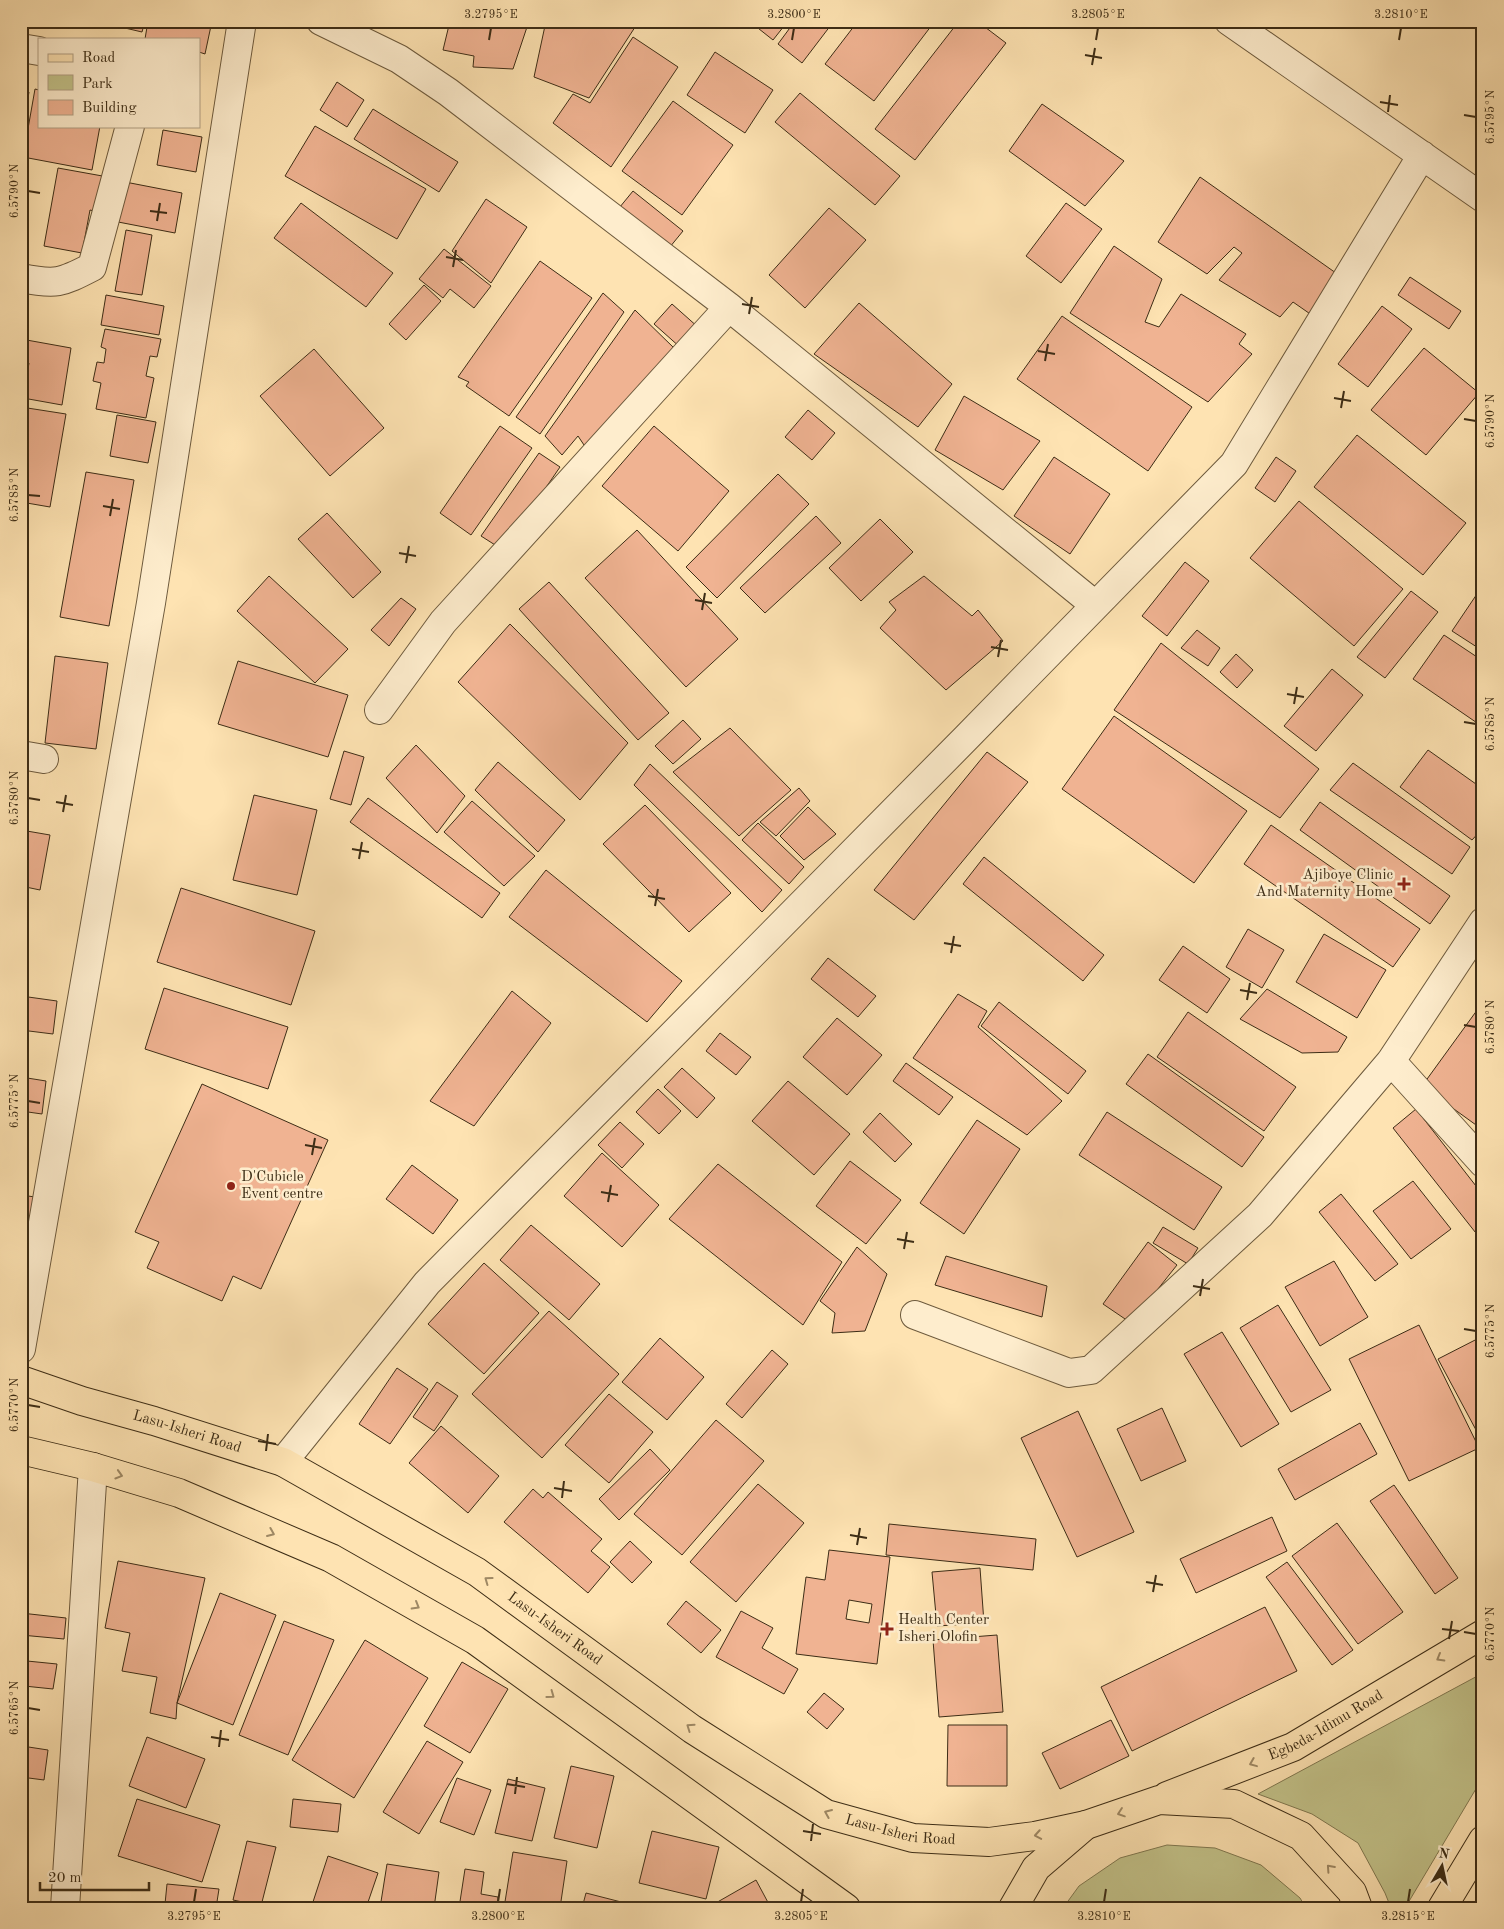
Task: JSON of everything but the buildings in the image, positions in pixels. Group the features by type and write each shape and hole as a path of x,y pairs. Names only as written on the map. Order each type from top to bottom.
{"main road":[{"name":"Lasu-Isheri Road","path":"21,1380 82,1401 154,1421 283,1462 477,1572 692,1729 826,1814 913,1838 990,1842 1035,1836 1086,1825 1159,1800"},
{"path":"21,1450 93,1467 179,1494 331,1558 475,1640 846,1908"},
{"name":"Egbeda-Idimu Road","path":"1159,1800 1293,1747 1483,1634"},
{"path":"1159,1800 1234,1804 1301,1836 1352,1892 1358,1908"},
{"path":"1013,1908 1036,1868 1086,1825"},
{"path":"1442,1908 1483,1840"}],"street":[{"path":"21,1349 151,603 242,21"},
{"path":"321,21 399,59 448,92 729,307 1095,605"},
{"path":"1229,21 1483,198"},
{"path":"21,48 38,51"},
{"path":"21,278 46,283 66,280 92,267 129,128"},
{"path":"283,1462 427,1283 959,746 1234,464 1422,155"},
{"path":"379,710 443,622 729,307"},
{"path":"914,1314 1068,1373 1092,1370 1260,1215 1391,1061 1483,922"},
{"path":"1391,1061 1483,1163"},
{"path":"65,1908 93,1467"}],"green space":[{"path":"1483,1673 1483,1777 1405,1908 1391,1908 1358,1843 1312,1814 1258,1794"},
{"path":"1167,1845 1215,1848 1261,1865 1300,1898 1306,1908 1063,1908 1079,1886 1120,1858"}],"place":[{"name":"Ajiboye Clinic And Maternity Home","path":"1404,884"},
{"name":"D'Cubicle Event centre","path":"231,1186"},
{"name":"Health Center Isheri Olofin","path":"887,1629"}]}
